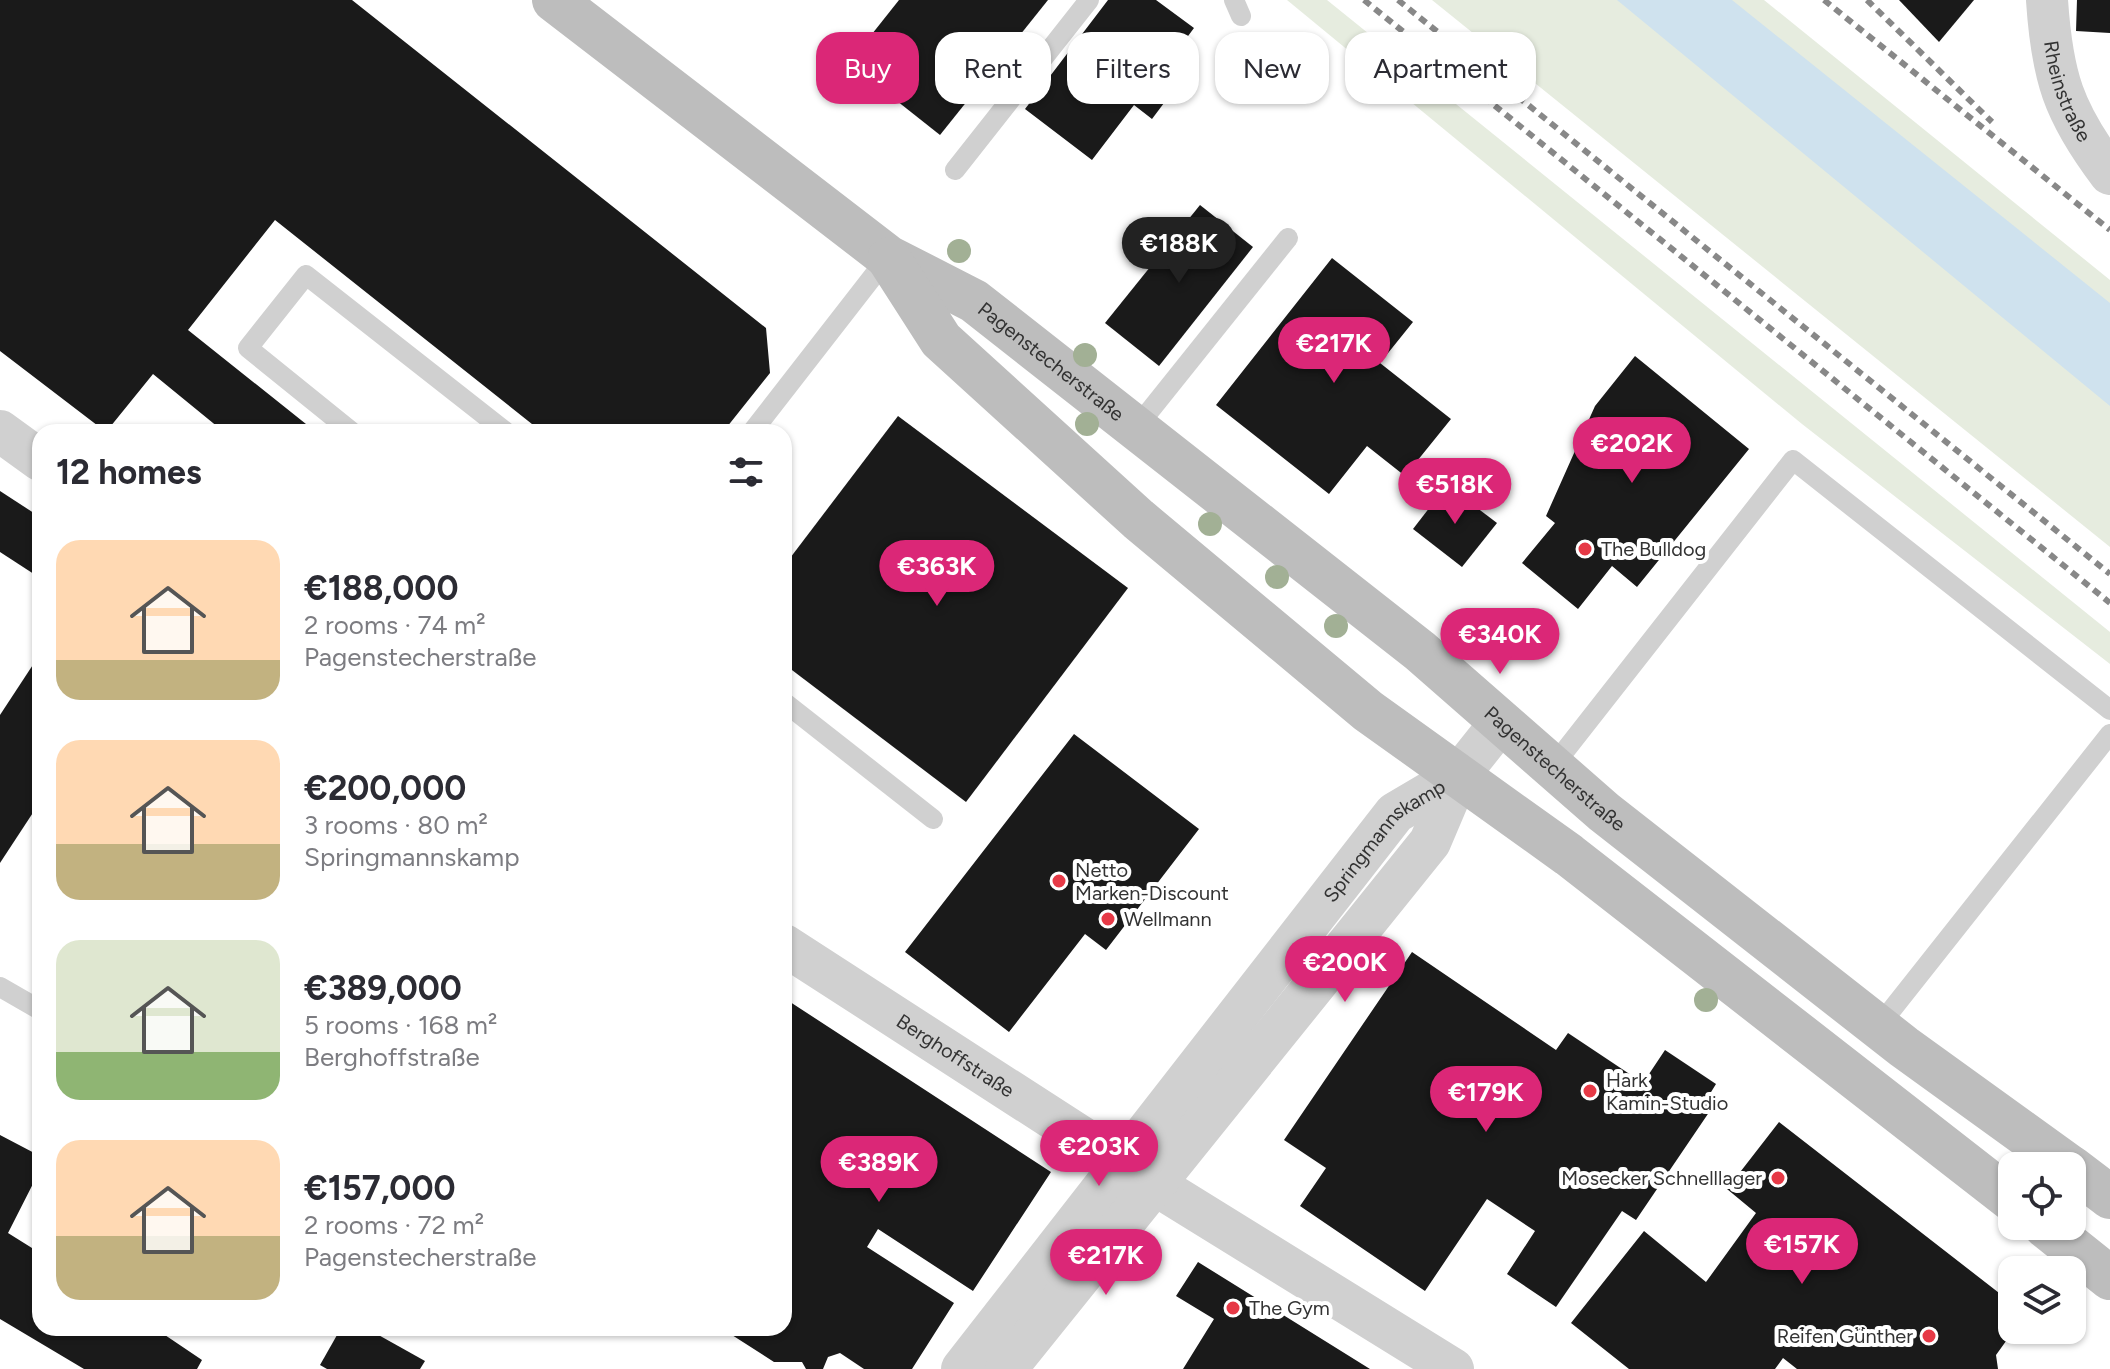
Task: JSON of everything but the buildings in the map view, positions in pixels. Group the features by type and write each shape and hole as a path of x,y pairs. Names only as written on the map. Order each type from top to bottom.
{"main road":[{"name":"Pagenstecherstraße","path":"554,0 888,257 974,301 1420,651 1604,812 1878,1027 2049,1152"},
{"name":"Pagenstecherstraße","path":"888,257 941,340 1150,529 1368,711 1569,855 1998,1189"},
{"name":"Pagenstecherstraße","path":"2086,1179 2110,1197"},
{"path":"2062,1240 2110,1278"}],"street":[{"name":"Rheinstraße","path":"2047,0 2051,55 2064,103 2083,139 2110,174"},
{"path":"0,431 32,454"},
{"name":"Springmannskamp","path":"1006,1369 1139,1174 1395,813 1458,776 1501,722"},
{"name":"Berghoffstraße","path":"792,950 1139,1174 1453,1369"},
{"name":"Springmannskamp","path":"962,1369 1139,1174"}],"lane":[{"path":"955,170 1089,0"},
{"path":"1136,428 1288,238"},
{"path":"758,424 888,257"},
{"path":"342,424 248,348 306,275 496,424"},
{"path":"1553,766 1793,460 2110,710"},
{"path":"792,708 933,819"},
{"path":"1878,1027 2110,734"},
{"path":"0,987 32,1005"}],"shaded area":[{"path":"1287,0 1327,0 1367,32 1345,32 1345,48"},
{"path":"1432,0 1764,0 2110,280 2110,547 1536,84 1536,32 1472,32"},
{"path":"1413,104 1456,104 2110,632 2110,664 1802,424"}],"water":[{"path":"1617,0 1732,0 2110,303 2110,406"}],"railway":[{"path":"1364,0 2110,603"},
{"path":"1398,0 2110,574"},
{"path":"1824,0 2110,230"},
{"path":"1867,0 1992,122"}],"place":[{"name":"The Bulldog","path":"1585,549"},
{"name":"Netto Marken-Discount","path":"1059,881"},
{"name":"Wellmann","path":"1108,919"},
{"name":"Hark Kamin-Studio","path":"1590,1091"},
{"name":"Mosecker Schnelllager","path":"1778,1178"},
{"name":"The Gym","path":"1233,1308"},
{"name":"Reifen Günther","path":"1929,1336"}]}
